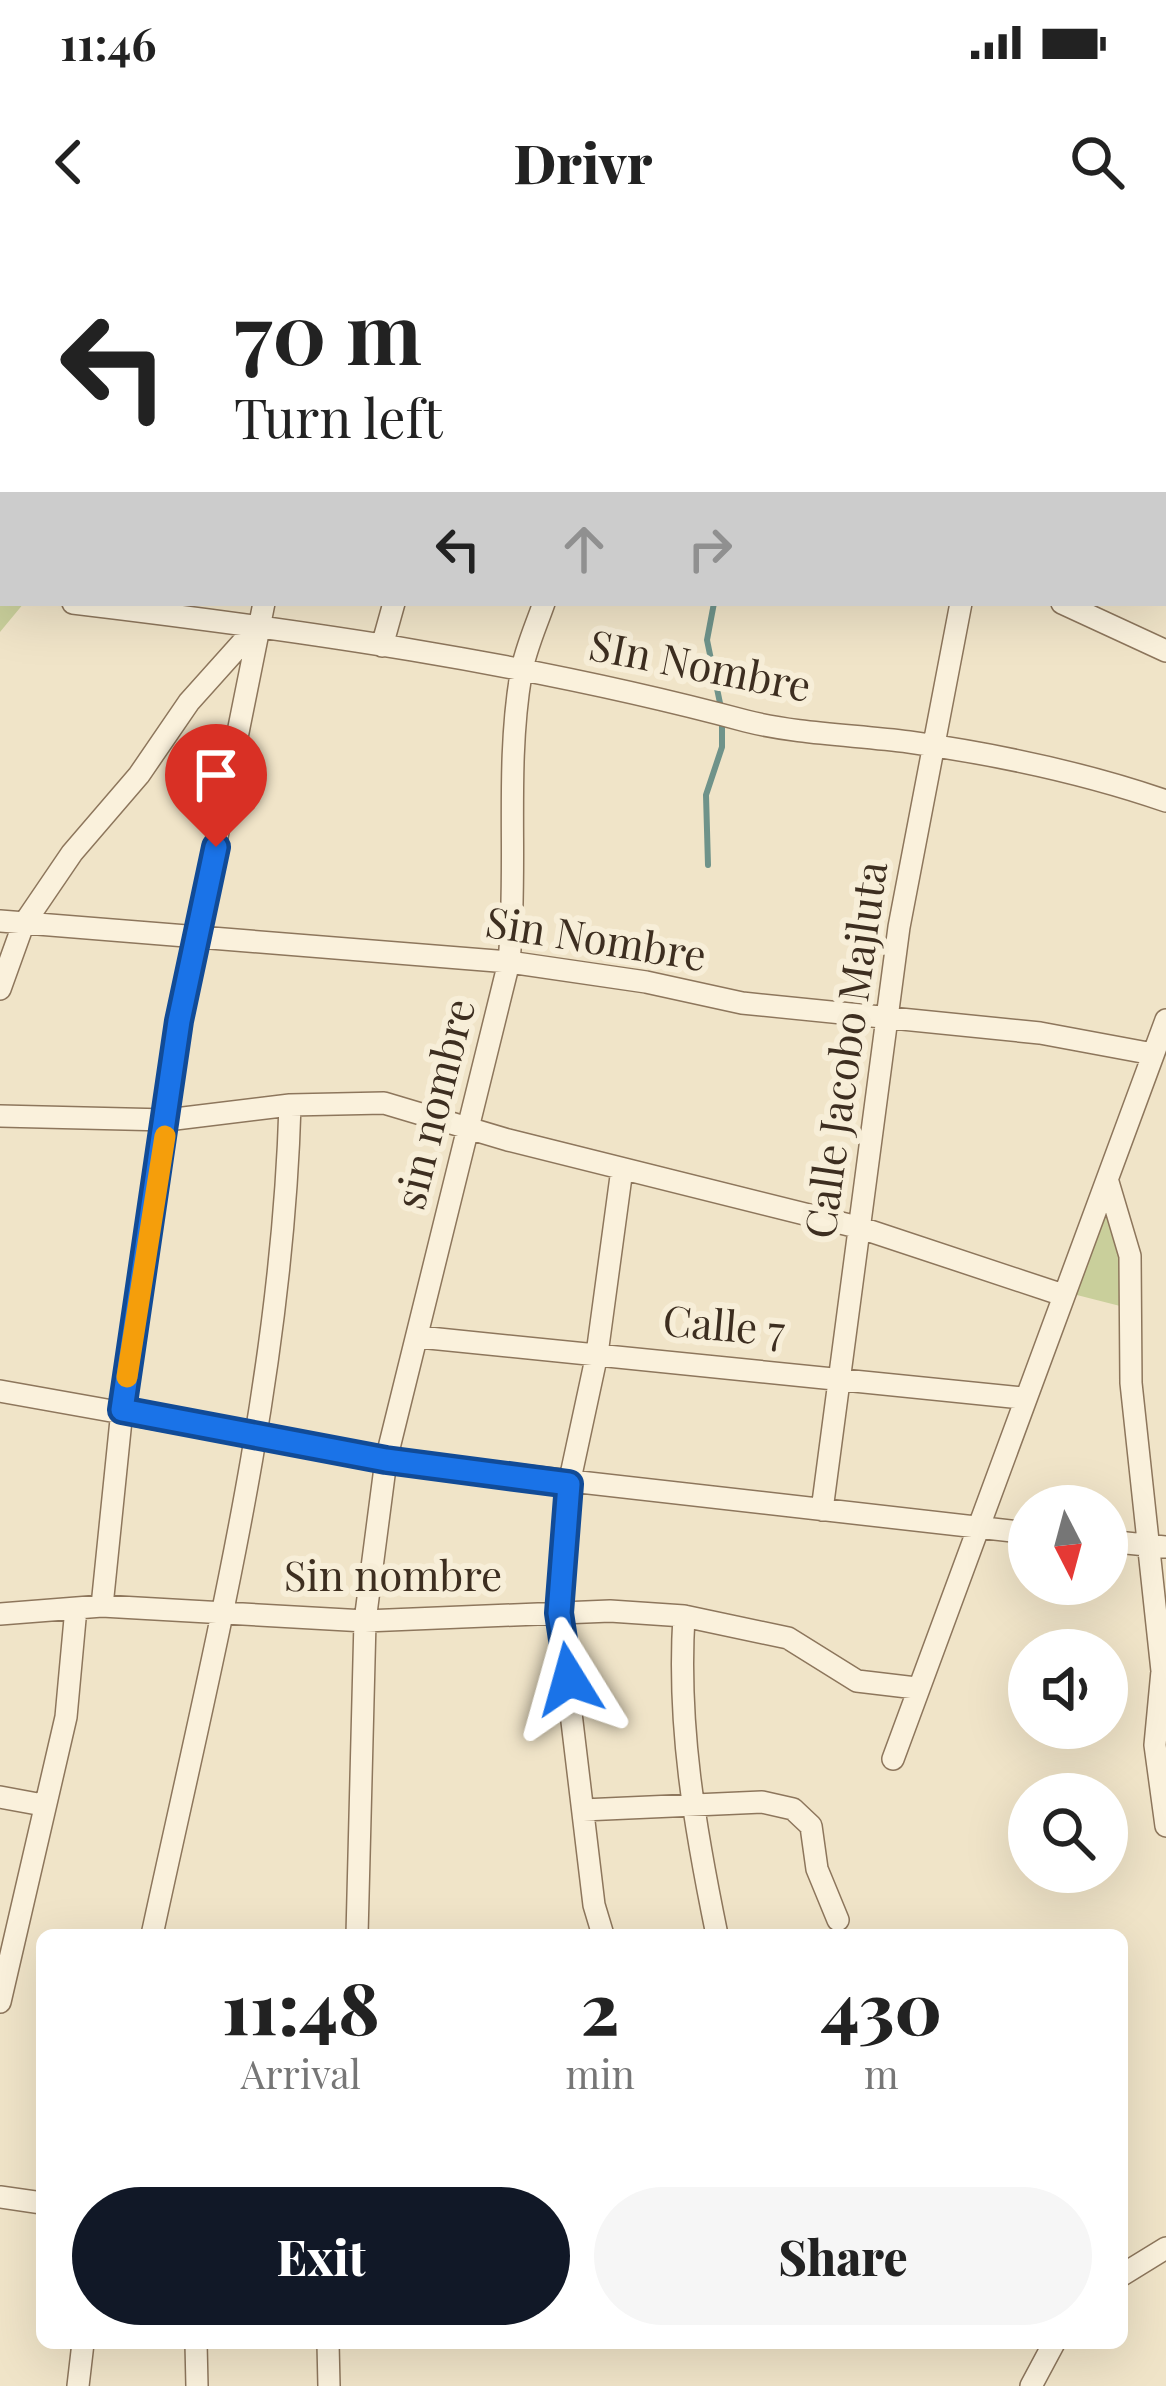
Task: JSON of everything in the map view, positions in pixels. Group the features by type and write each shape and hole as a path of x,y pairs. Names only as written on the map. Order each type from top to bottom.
{"street":[{"name":"SIn Nombre","path":"124,606 261,614 382,646 521,670 746,721 930,745 1126,787 1166,801"},
{"path":"382,646 393,606"},
{"name":"sin nombre","path":"357,1929 365,1622 386,1460 509,962 516,890 512,765 521,670 543,606"},
{"name":"Calle Jacobo Majluta","path":"822,1510 887,1015 930,745 960,606"},
{"path":"1068,606 1166,651"},
{"path":"0,989 11,923 261,614"},
{"path":"102,1606 122,1410 179,1021 261,614"},
{"name":"Sin Nombre","path":"11,923 509,962 646,982 742,1003 1040,1033 1153,1054"},
{"path":"893,1759 1022,1398 1166,1020"},
{"name":"Sin Nombre","path":"0,1116 167,1120 290,1106 384,1103 861,1228 1064,1295"},
{"name":"Sin Nombre","path":"153,1929 259,1436 287,1192 290,1106"},
{"path":"602,1929 559,1613 569,1484 597,1354 622,1169"},
{"path":"1108,1181 1130,1256 1131,1383 1155,1546 1162,1672 1155,1745 1166,1826"},
{"name":"Calle 7","path":"419,1337 842,1376 1022,1398"},
{"path":"0,1391 386,1460 1008,1531"},
{"name":"Sin nombre","path":"0,1614 102,1606 365,1622 559,1613 684,1616 788,1638 857,1681 916,1688"},
{"path":"0,2002 65,1717 76,1608"},
{"path":"684,1616 679,1696 692,1804 716,1929"},
{"path":"0,1797 43,1805"},
{"path":"583,1810 762,1802 793,1809 811,1826 817,1869 838,1920"},
{"path":"0,2197 36,2203"},
{"path":"1128,2271 1166,2248"},
{"path":"78,2386 82,2349"},
{"path":"196,2349 197,2386"},
{"path":"328,2349 329,2386"},
{"path":"1031,2386 1051,2349"}],"green space":[{"path":"0,606 22,606 0,632"},
{"path":"1108,1189 1128,1257 1128,1308 1069,1293"}],"waterway":[{"path":"713,606 707,640 721,708"},
{"path":"708,865 706,795 722,747 722,721"}],"slow traffic":[{"path":"127,1377 165,1136"}],"route":[{"path":"216,847 179,1021 151,1237 122,1410 386,1460 569,1484 559,1613 569,1679"}]}
